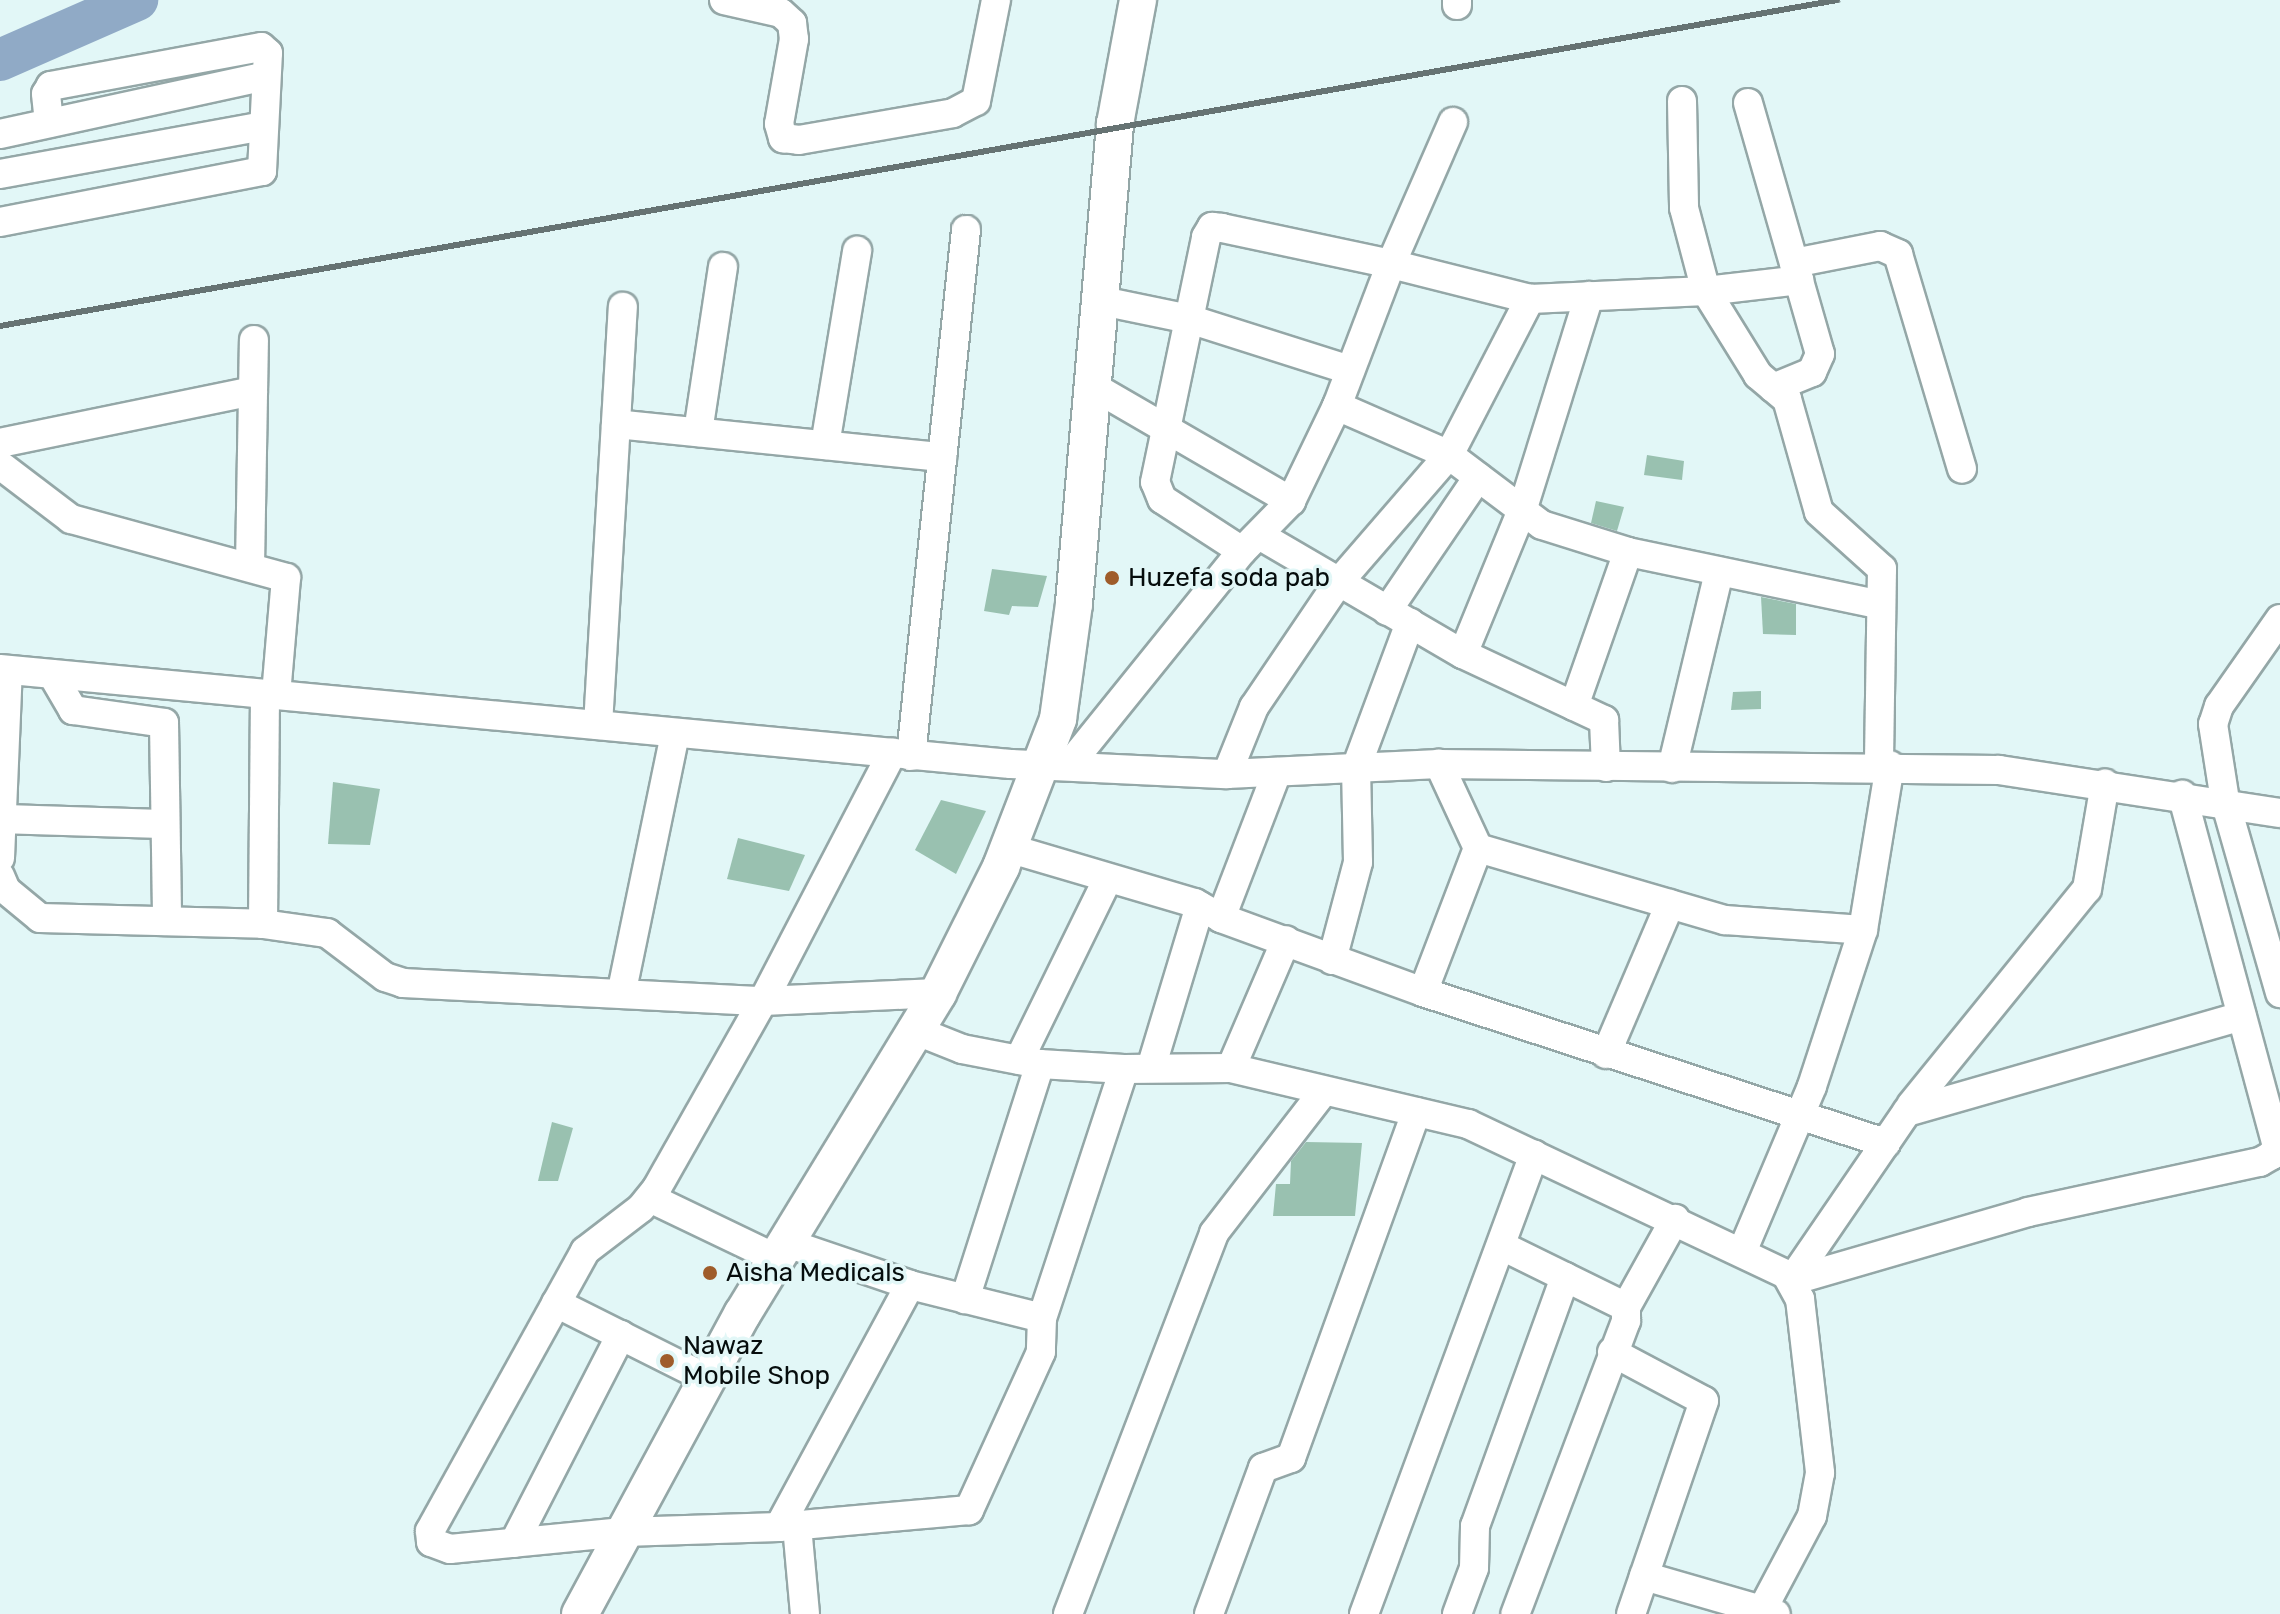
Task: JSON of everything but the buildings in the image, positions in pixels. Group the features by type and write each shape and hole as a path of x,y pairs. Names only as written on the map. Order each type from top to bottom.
{"main road":[{"path":"580,1614 706,1378 912,1029 938,993 1008,848 1055,765 1094,387 1115,124 1138,0"}],"street":[{"path":"724,0 781,13 792,23 794,39 779,124 783,138 799,140 953,113 976,101 996,0"},
{"path":"0,134 49,123 46,94 51,86 261,47 268,53 264,168 258,173 0,222"},
{"path":"1682,101 1684,208 1706,291 1758,375 1787,399 1819,512 1882,569 1885,765 1863,930 1800,1113 1742,1252"},
{"path":"1748,103 1797,272 1819,365 1773,388"},
{"path":"1055,765 1250,543 1291,501 1337,406 1391,264 1453,122"},
{"path":"0,174 264,126"},
{"path":"1606,767 1604,720 1463,654 1338,583 1250,543 1156,492 1189,319 1212,227 1391,264 1530,299 1706,291 1797,272 1880,246 1898,254 1962,469"},
{"path":"966,230 942,457 902,754 650,1198 592,1242 556,1303 430,1531 438,1549 623,1532 788,1526 969,1510 1041,1352 1042,1318 1138,1069 1277,772"},
{"path":"825,445 857,251"},
{"path":"698,432 723,267"},
{"path":"1463,654 1523,508 1589,296"},
{"path":"1227,774 1254,707 1338,583 1449,455 1530,299"},
{"path":"1102,301 1189,319 1350,370"},
{"path":"598,725 623,307"},
{"path":"250,566 254,340"},
{"path":"1094,387 1167,425 1291,501"},
{"path":"0,443 253,391"},
{"path":"1337,406 1449,455 1542,525 1628,552 1881,605"},
{"path":"616,424 942,457"},
{"path":"0,465 71,519 286,578 270,695 263,924"},
{"path":"1332,960 1358,862 1356,768 1398,617 1478,477"},
{"path":"1574,706 1628,552"},
{"path":"1672,768 1719,572"},
{"path":"2280,619 2219,706 2213,724 2225,801 2280,993"},
{"path":"0,858 4,670 902,754 1055,765 1227,774 1439,764 1672,768 1885,765 1999,770 2225,801 2280,813"},
{"path":"52,674 73,710 164,723 167,921"},
{"path":"622,990 675,733"},
{"path":"1423,992 1478,848 1439,764"},
{"path":"1791,1281 1907,1112 2087,889 2105,784"},
{"path":"1791,1281 2028,1212 2260,1162 2272,1155 2277,1146 2182,795"},
{"path":"2,819 164,824"},
{"path":"1008,848 1210,912 1332,960 1606,1054 1800,1113 1886,1143"},
{"path":"1478,848 1725,920 1863,930"},
{"path":"0,876 6,890 40,918 263,924 327,933 393,981 622,990 763,1001 938,993"},
{"path":"965,1299 1030,1062 1107,880"},
{"path":"1606,1054 1670,904"},
{"path":"1231,1068 1286,940"},
{"path":"1907,1112 2242,1016"},
{"path":"912,1029 962,1049 1030,1062 1138,1069 1231,1068 1468,1124 1675,1219 1742,1252 1791,1281 1800,1299 1820,1473 1812,1516 1766,1612 1644,1576"},
{"path":"1068,1614 1214,1233 1323,1092"},
{"path":"1209,1614 1263,1468 1291,1458 1416,1112"},
{"path":"1364,1614 1534,1154"},
{"path":"650,1198 780,1250 1042,1318"},
{"path":"1515,1614 1626,1307 1675,1219"},
{"path":"1502,1246 1626,1307"},
{"path":"1457,1614 1473,1574 1475,1526 1565,1277"},
{"path":"805,1614 788,1526 910,1285"},
{"path":"556,1303 706,1378"},
{"path":"514,1543 621,1335"},
{"path":"1612,1352 1704,1401 1631,1614"}],"waterway":[{"path":"0,60 137,0"}],"railway":[{"path":"0,326 1837,0"}],"place":[{"name":"Huzefa soda pab","path":"1112,578"},
{"name":"Aisha Medicals","path":"710,1273"},
{"name":"Nawaz Mobile Shop","path":"667,1361"}]}
